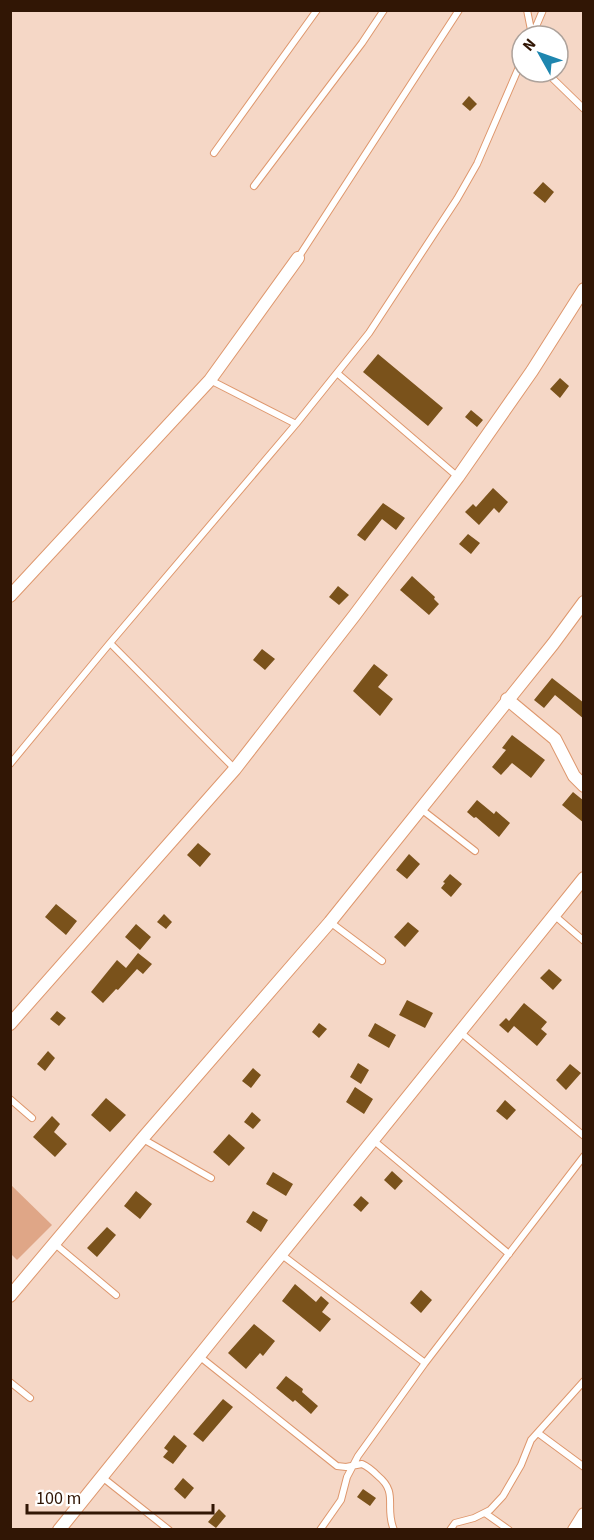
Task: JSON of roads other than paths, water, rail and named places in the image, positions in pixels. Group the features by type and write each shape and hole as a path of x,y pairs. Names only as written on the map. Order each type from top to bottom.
{"street":[{"path":"10,596 210,380 298,258"},
{"path":"10,1024 234,769 354,616 458,477 532,371 584,289"},
{"path":"10,1296 142,1138 330,922 553,644 584,602"},
{"path":"507,699 555,739 574,776 584,786"},
{"path":"59,1530 584,878"},
{"path":"574,1530 584,1514"}],"lane":[{"path":"214,153 316,10"},
{"path":"254,186 362,43 384,10"},
{"path":"298,258 459,10"},
{"path":"537,24 543,10"},
{"path":"10,764 296,424 382,314 477,164 512,84"},
{"path":"558,84 584,109"},
{"path":"337,373 458,477"},
{"path":"210,380 296,424"},
{"path":"110,643 234,769"},
{"path":"420,808 476,851"},
{"path":"554,915 584,941"},
{"path":"330,922 382,961"},
{"path":"460,1031 584,1136"},
{"path":"10,1099 32,1118"},
{"path":"142,1138 211,1178"},
{"path":"373,1140 509,1254"},
{"path":"320,1530 341,1500 352,1466 425,1364 584,1156"},
{"path":"54,1243 116,1295"},
{"path":"282,1255 425,1364"},
{"path":"199,1356 334,1463 342,1467 362,1464 387,1484 390,1491 390,1517 394,1530"},
{"path":"450,1530 455,1523 485,1513 503,1496 521,1465 527,1447 584,1381"},
{"path":"10,1382 30,1398"},
{"path":"538,1433 584,1467"},
{"path":"102,1477 169,1530"},
{"path":"485,1513 509,1530"}]}
